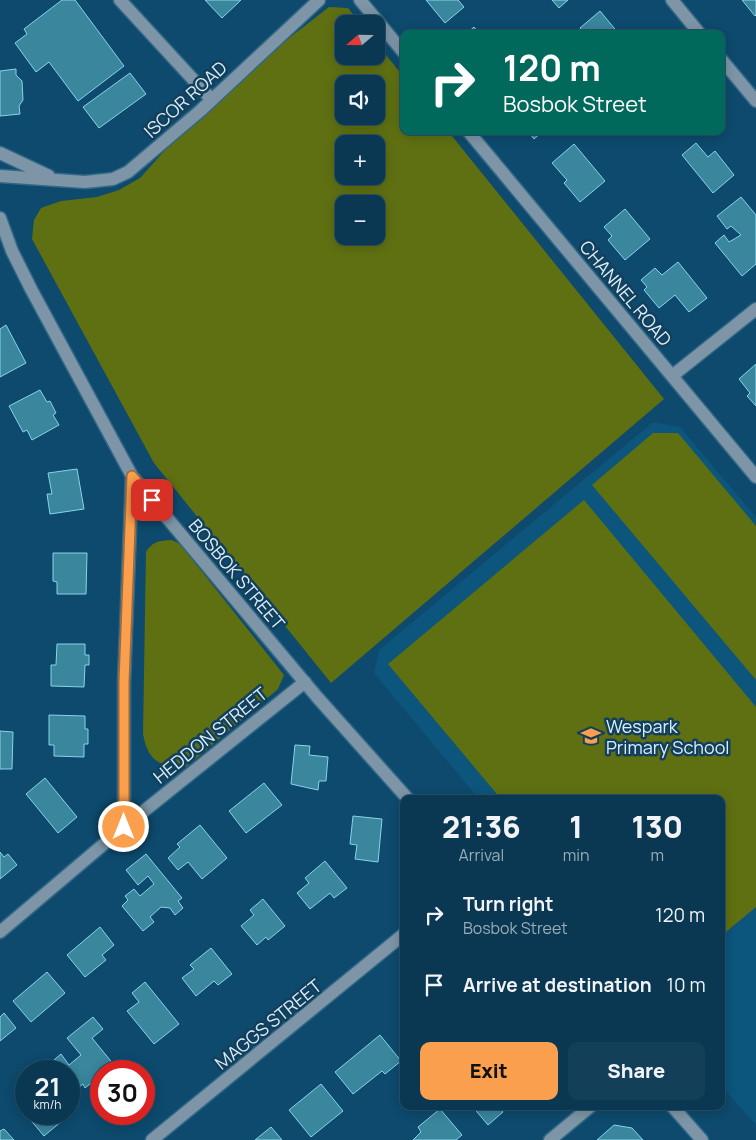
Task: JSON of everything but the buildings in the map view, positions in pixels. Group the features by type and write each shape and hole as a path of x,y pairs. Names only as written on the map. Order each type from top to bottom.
{"street":[{"path":"120,0 212,100"},
{"name":"ISCOR ROAD","path":"0,176 98,181 113,179 128,172 212,100 319,0"},
{"path":"360,0 400,48"},
{"path":"672,0 697,30"},
{"path":"725,64 756,101"},
{"name":"CHANNEL ROAD","path":"471,135 756,477"},
{"name":"ISCOR ROAD","path":"0,153 55,179"},
{"name":"BOSBOK STREET","path":"0,218 12,251 132,476 305,682 404,795"},
{"path":"672,376 756,309"},
{"path":"124,827 124,682 132,476"},
{"name":"HEDDON STREET","path":"0,932 124,827 305,682"},
{"name":"MAGGS STREET","path":"152,1140 400,937"},
{"path":"550,1140 586,1110"},
{"path":"676,1110 702,1140"}],"shaded area":[{"name":"Wespark Primary School","path":"653,422 680,427 756,517 756,1125 725,1090 725,795 476,795 374,673 379,650"}],"green space":[{"path":"329,7 348,8 354,15 335,15 335,65 385,65 385,54 400,72 400,135 451,135 664,399 331,683 154,463 32,239 34,220 41,208 61,201 97,197 119,190 140,178 211,99"},
{"path":"653,433 678,433 756,526 756,680 592,485"},
{"name":"Wespark Primary School","path":"584,500 756,707 756,907 725,933 725,795 498,795 388,664"},
{"path":"172,540 180,544 284,675 278,689 186,767 169,766 156,761 148,751 143,734 146,552 157,542"}],"place":[{"name":"Wespark Primary School","path":"591,736"}],"route":[{"path":"124,827 124,682 132,476 152,500"}]}
